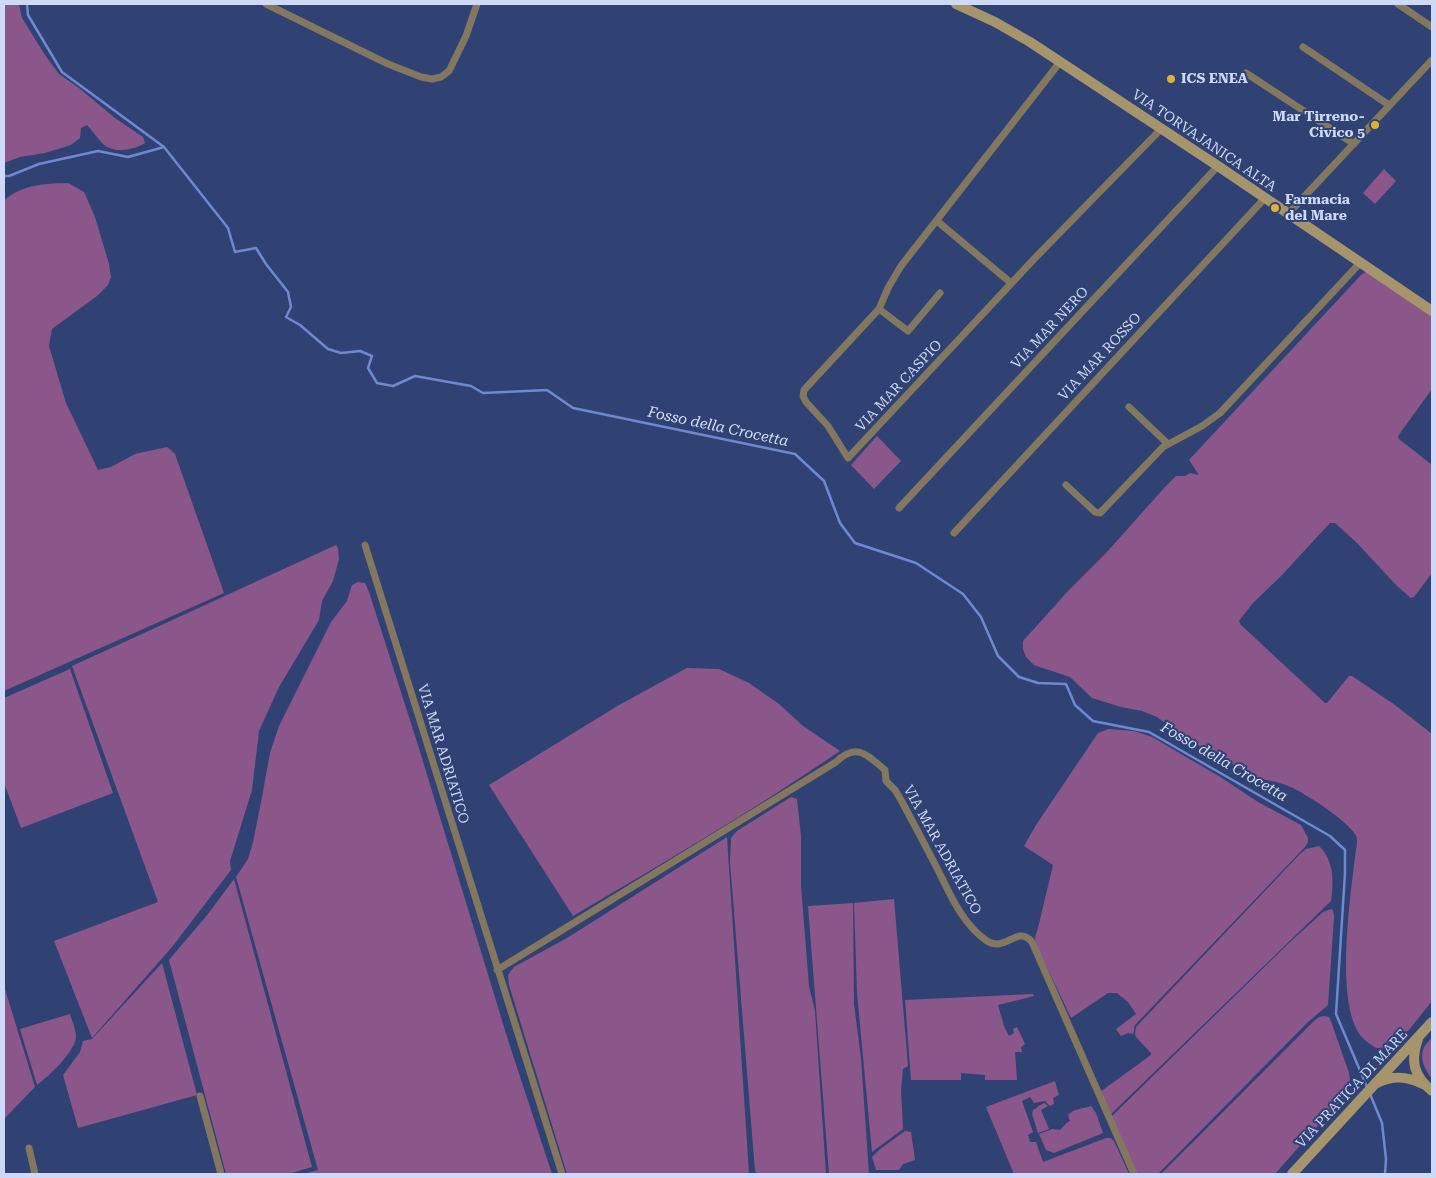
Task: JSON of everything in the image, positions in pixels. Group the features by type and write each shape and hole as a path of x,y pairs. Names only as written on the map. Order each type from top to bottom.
{"street":[{"path":"266,4 388,64 421,77 434,79 443,76 449,71 466,36 477,4"},
{"name":"VIA TORVAJANICA ALTA","path":"956,4 1009,30 1060,62 1432,311"},
{"path":"1398,4 1432,27"},
{"path":"1303,46 1389,106"},
{"path":"1288,214 1432,60"},
{"path":"940,293 908,331 879,309 900,266 1060,62"},
{"path":"1246,73 1354,144"},
{"name":"VIA MAR CASPIO","path":"879,309 804,392 803,396 806,402 828,426 848,458 1012,283 1161,129"},
{"name":"VIA MAR NERO","path":"899,508 1218,166"},
{"name":"VIA MAR ROSSO","path":"954,533 1265,198"},
{"path":"937,221 1012,283"},
{"path":"1066,485 1095,512 1100,513 1159,450 1202,426 1217,415 1360,262"},
{"path":"1130,407 1168,444"},
{"name":"VIA MAR ADRIATICO","path":"365,545 562,1174"},
{"name":"VIA MAR ADRIATICO","path":"497,970 846,755 854,751 860,751 885,770 886,781 900,797 956,905 970,925 985,940 997,945 1021,936 1028,938 1032,942 1134,1174"},
{"name":"VIA PRATICA DI MARE","path":"1292,1174 1432,1022"},
{"path":"1420,1036 1414,1050 1414,1062 1420,1078 1429,1088"},
{"path":"1374,1085 1394,1077 1403,1077 1413,1079 1429,1088"},
{"path":"200,1096 222,1174"},
{"path":"29,1148 36,1174"}],"shaded area":[{"path":"4,4 19,4 22,18 59,74 115,118 143,137 145,143 130,149 113,149 103,144 87,125 81,128 80,138 71,145 45,153 20,157 4,163"},
{"path":"1384,169 1396,181 1375,204 1363,193"},
{"path":"68,183 84,192 95,217 111,277 108,285 97,296 52,329 49,346 66,403 98,470 111,467 135,454 167,447 175,454 224,593 4,691 4,200 27,188"},
{"path":"1369,270 1432,317 1432,389 1398,436 1399,439 1432,465 1432,573 1414,597 1411,598 1397,586 1357,543 1335,523 1330,523 1253,603 1239,621 1241,625 1325,703 1349,676 1352,676 1395,705 1432,734 1432,1001 1409,1030 1383,1048 1376,1048 1361,1036 1353,1020 1348,998 1346,946 1357,842 1354,832 1328,810 1299,791 1281,783 1259,779 1182,736 1157,717 1142,711 1092,698 1070,677 1034,665 1026,657 1023,649 1023,641 1176,476 1185,476 1190,473 1199,475 1189,460 1361,275"},
{"path":"877,436 901,461 874,489 851,465"},
{"path":"336,545 339,559 333,581 322,601 319,620 279,687 259,731 252,790 230,861 231,870 172,947 92,1038 54,941 158,902 72,666"},
{"path":"358,582 365,583 369,592 508,1040 552,1174 303,1174 318,1170 236,877 248,859 253,842 270,753 279,726 331,622 347,601 352,585"},
{"path":"687,668 719,669 749,683 779,704 803,726 840,751 741,815 573,916 489,785 619,705"},
{"path":"70,669 113,793 21,828 4,783 4,698"},
{"path":"1108,729 1134,731 1152,737 1222,778 1258,802 1301,825 1308,838 1305,847 1135,1025 1133,1034 1128,1033 1121,1036 1116,1029 1136,1014 1128,1002 1117,993 1108,993 1071,1018 1036,944 1035,938 1053,865 1024,846 1098,733"},
{"path":"791,797 797,799 801,836 801,886 809,986 815,1011 826,1174 757,1174 755,1171 730,862 731,838 737,831"},
{"path":"727,837 749,1174 567,1174 509,985 508,975 514,967 567,938"},
{"path":"1319,846 1328,858 1332,872 1331,901 1110,1115 1100,1092 1151,1055 1136,1037 1136,1027 1300,854 1306,849"},
{"path":"234,879 312,1167 288,1174 226,1174 169,960 208,914"},
{"path":"894,899 908,1066 903,1069 901,1090 903,1129 872,1152 857,993 854,903"},
{"path":"853,903 854,1004 861,1058 869,1174 829,1174 808,906"},
{"path":"1333,910 1334,917 1328,1005 1307,1023 1158,1174 1136,1174 1111,1117 1288,944 1323,912"},
{"path":"162,963 197,1095 78,1128 63,1075 80,1052 83,1041 92,1039"},
{"path":"4,986 35,1087 4,1119"},
{"path":"1033,994 1034,996 998,1005 1009,1036 1014,1033 1013,1029 1017,1027 1025,1044 1021,1047 1022,1052 1015,1052 1017,1080 985,1080 985,1075 961,1073 961,1080 911,1080 905,1000"},
{"path":"70,1014 76,1034 71,1050 60,1064 37,1085 20,1029"},
{"path":"1319,1017 1329,1017 1332,1024 1350,1081 1344,1097 1275,1174 1161,1174 1313,1022"},
{"path":"1432,1037 1432,1079 1425,1068 1422,1056 1424,1047"},
{"path":"1055,1081 1059,1095 1053,1098 1054,1104 1050,1106 1045,1101 1034,1103 1030,1097 1022,1101 1033,1132 1028,1135 1030,1142 1036,1142 1043,1162 1106,1138 1111,1138 1129,1174 1014,1174 986,1107"},
{"path":"1045,1103 1048,1106 1041,1110 1049,1129 1038,1133 1032,1114 1033,1110"},
{"path":"1091,1106 1096,1113 1103,1133 1054,1153 1046,1150 1039,1134 1052,1129 1060,1130 1070,1121 1068,1115 1076,1110"},
{"path":"905,1131 911,1132 915,1160 903,1164 899,1170 876,1170 872,1157"}],"waterway":[{"name":"Fosso della Crocetta","path":"27,4 28,15 62,72 164,147 228,228 235,252 256,248 288,292 291,307 286,317 300,325 328,349 341,353 360,351 372,356 368,368 377,383 393,386 415,376 471,386 483,393 547,390 573,408 795,454 824,481 840,523 855,543 916,563 963,594 981,617 998,656 1019,677 1038,683 1066,684 1075,705 1093,721 1149,732 1330,836 1345,850 1336,1014 1367,1087"},
{"path":"4,176 9,176 39,164 98,151 128,157 164,147"},
{"name":"Fosso della Crocetta","path":"1370,1094 1382,1123 1386,1159 1385,1174"}],"place":[{"name":"ICS ENEA","path":"1171,79"},
{"name":"Mar Tirreno- Civico 5","path":"1375,125"},
{"name":"Farmacia del Mare","path":"1275,208"}]}
